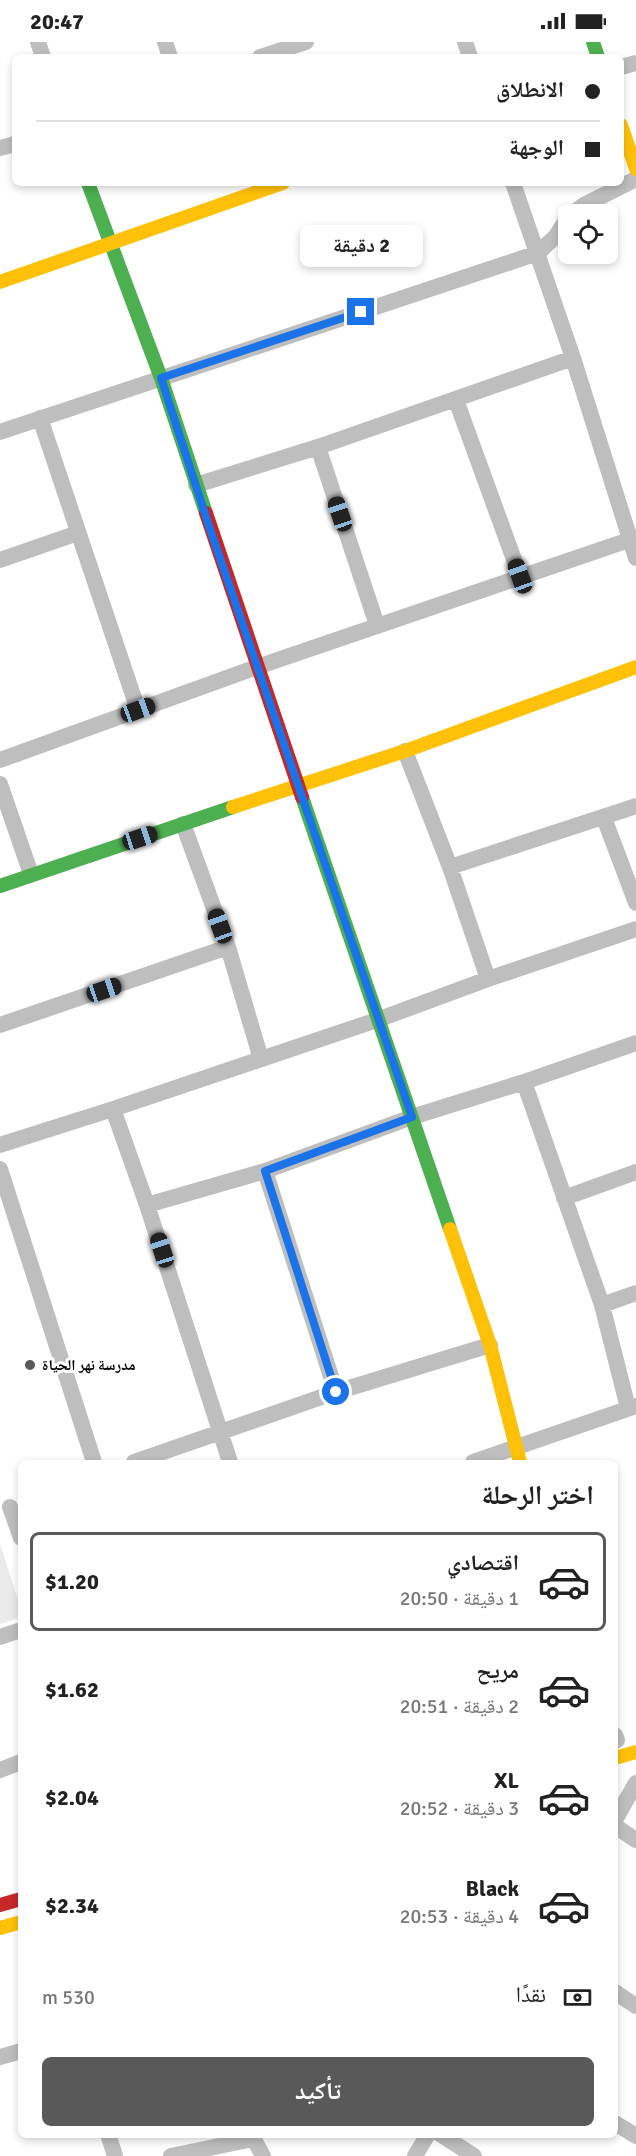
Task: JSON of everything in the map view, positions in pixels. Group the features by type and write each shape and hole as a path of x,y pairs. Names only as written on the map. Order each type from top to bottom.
{"main road":[{"path":"624,134 636,169"},
{"path":"88,186 161,378 257,667 412,1117 489,1345 518,1455"},
{"path":"0,282 274,186"},
{"path":"0,886 405,751 636,667"},
{"path":"618,1757 636,1752"},
{"path":"0,1905 18,1900"},
{"path":"0,1928 18,1923"}],"street":[{"path":"269,54 306,42"},
{"path":"514,186 573,358 636,558"},
{"path":"586,204 622,186"},
{"path":"0,432 538,253 558,232"},
{"path":"196,485 318,447 573,358"},
{"path":"456,400 520,576"},
{"path":"40,418 138,710"},
{"path":"318,447 378,625"},
{"path":"0,560 78,533"},
{"path":"0,760 257,667 629,540"},
{"path":"405,751 450,867 488,979"},
{"path":"0,784 31,874"},
{"path":"450,867 636,806"},
{"path":"604,818 636,903"},
{"path":"183,824 228,947 261,1059"},
{"path":"0,1145 377,1020 488,979 636,929"},
{"path":"0,1025 228,947"},
{"path":"147,1205 265,1171 412,1117 524,1082 636,1043"},
{"path":"486,1460 518,1455 632,1407 602,1305 524,1082"},
{"path":"113,1109 230,1460"},
{"path":"0,1169 93,1460"},
{"path":"265,1171 336,1392"},
{"path":"564,1198 636,1172"},
{"path":"602,1305 636,1293"},
{"path":"140,1460 336,1392 489,1345"},
{"path":"10,1507 18,1530"},
{"path":"0,1637 18,1631"},
{"path":"0,1770 18,1763"},
{"path":"618,1815 636,1783"},
{"path":"618,1828 636,1840"},
{"path":"618,1994 636,2006"},
{"path":"0,2057 18,2052"},
{"path":"618,2125 636,2136"},
{"path":"109,2138 115,2156"},
{"path":"171,2156 248,2138"},
{"path":"253,2138 263,2156"},
{"path":"415,2156 426,2138"},
{"path":"446,2138 474,2156"}],"shaded area":[{"path":"0,1544 18,1600 18,1618 0,1624"}],"traffic: fast":[{"path":"593,42 597,54"},
{"path":"89,186 161,378 206,513"},
{"path":"302,797 450,1229"},
{"path":"0,886 233,807"}],"traffic: slow":[{"path":"624,134 636,169"},
{"path":"0,282 274,186"},
{"path":"233,807 405,751 636,667"},
{"path":"450,1229 490,1345 519,1460"},
{"path":"618,1757 636,1752"},
{"path":"0,1928 18,1923"}],"traffic: jam":[{"path":"206,513 302,797"},
{"path":"0,1905 18,1900"}],"place":[{"name":"مدرسة نهر الحياة","path":"30,1365"}],"route":[{"path":"336,1392 265,1171 412,1117 209,526 161,378 361,312"}]}
